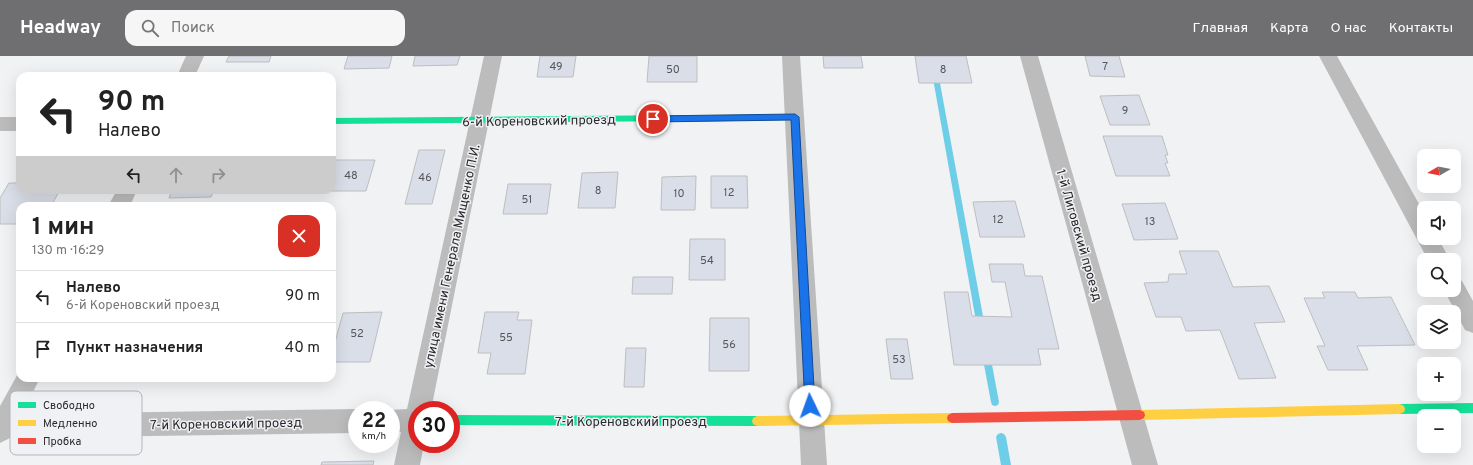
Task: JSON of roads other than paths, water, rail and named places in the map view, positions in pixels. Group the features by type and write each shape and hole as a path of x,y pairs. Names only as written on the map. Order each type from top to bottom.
{"street":[{"path":"188,72 195,56"},
{"name":"улица имени Генерала Мищенко П.И.","path":"421,401 494,56"},
{"path":"791,56 814,465"},
{"name":"1-й Лиговский проезд","path":"1029,56 1145,465"},
{"path":"1328,56 1417,220"},
{"name":"6-й Кореновский проезд","path":"336,121 795,117"},
{"path":"0,124 16,124"},
{"path":"1459,297 1473,323"},
{"path":"21,391 26,382"},
{"path":"811,421 1130,413 1473,408"},
{"path":"1,428 10,411"},
{"name":"7-й Кореновский проезд","path":"460,420 811,421"},
{"name":"7-й Кореновский проезд","path":"142,425 348,421"},
{"path":"407,465 410,453"}],"waterway":[{"path":"932,56 981,327"},
{"path":"986,354 995,402"},
{"path":"1001,437 1006,465"}]}
